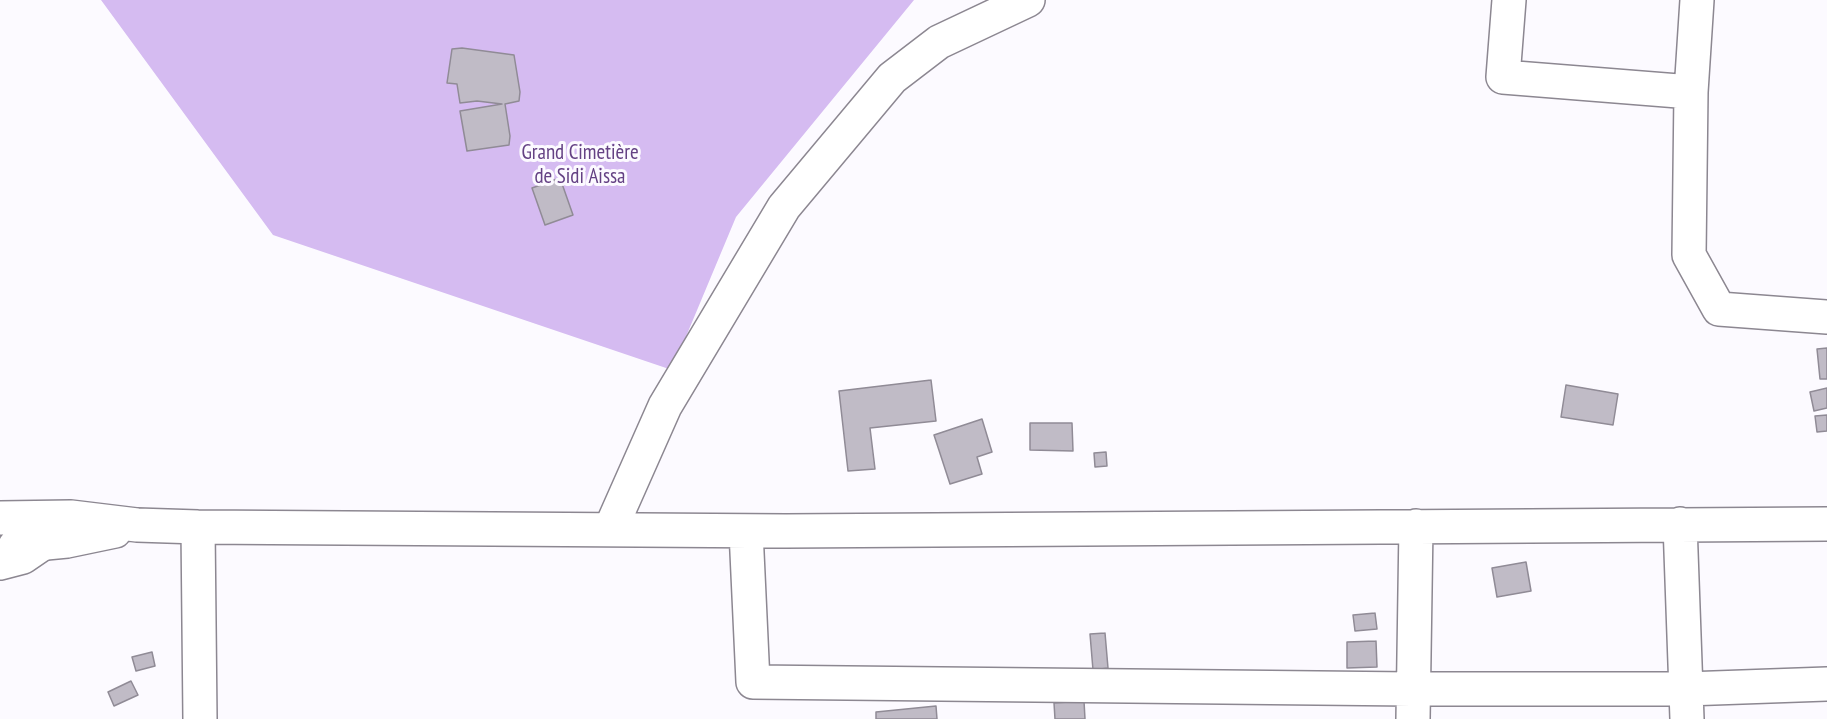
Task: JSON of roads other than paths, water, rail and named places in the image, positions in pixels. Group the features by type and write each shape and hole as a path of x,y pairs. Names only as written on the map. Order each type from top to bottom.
{"street":[{"path":"610,530 665,406 784,207 892,78 939,42 1028,0"},
{"path":"1509,0 1503,77 1691,92"},
{"path":"1697,0 1691,92 1689,255 1719,309 1827,317"},
{"path":"0,518 71,517 137,525 198,527 746,531 1827,524"},
{"path":"1680,524 1687,704"},
{"path":"0,547 92,537 137,525"},
{"path":"1412,704 1416,526"},
{"path":"198,527 200,719"},
{"path":"746,531 753,682 1412,704 1687,704 1827,684"},
{"path":"0,563 23,557 42,544"}],"park label":[{"name":"Grand Cimetière de Sidi Aissa","path":"580,165"}]}
